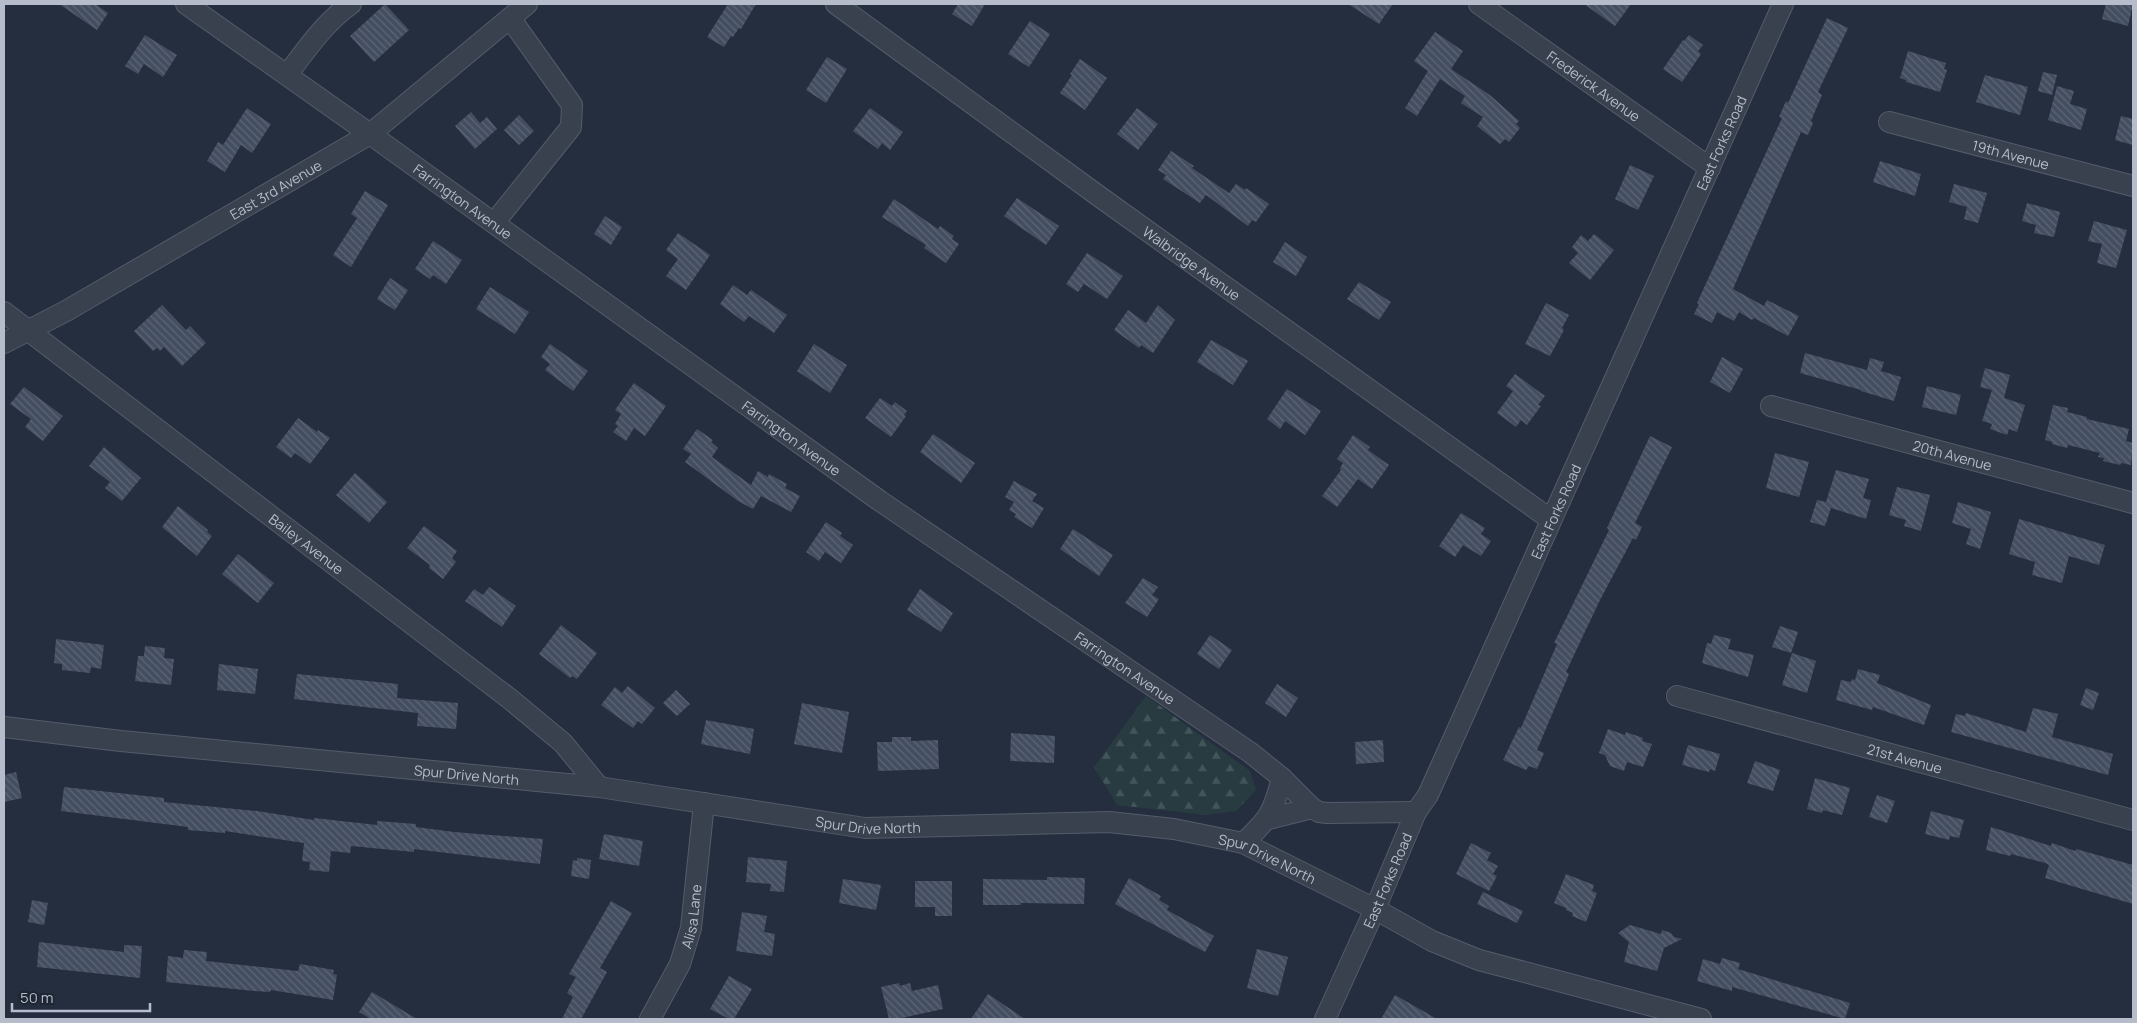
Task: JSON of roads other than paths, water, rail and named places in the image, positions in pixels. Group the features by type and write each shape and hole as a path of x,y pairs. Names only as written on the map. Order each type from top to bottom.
{"street":[{"name":"Farrington Avenue","path":"186,4 880,501 1251,753 1282,778 1312,808"},
{"path":"287,75 341,11 351,4"},
{"name":"East 3rd Avenue","path":"4,343 66,311 370,134 525,4"},
{"name":"Walbridge Avenue","path":"836,4 1100,197 1550,519"},
{"name":"Frederick Avenue","path":"1479,4 1710,168"},
{"name":"East Forks Road","path":"1325,1019 1375,909 1416,812 1428,795 1550,519 1783,4"},
{"path":"494,223 571,127 572,105 510,18"},
{"name":"19th Avenue","path":"1889,122 2133,186"},
{"name":"Bailey Avenue","path":"4,312 510,699 563,743 600,787"},
{"name":"20th Avenue","path":"1771,406 2133,503"},
{"name":"21st Avenue","path":"1677,696 2133,820"},
{"name":"Spur Drive North","path":"4,727 130,742 600,787 865,828 1110,822 1174,829 1242,844 1375,909 1432,941 1479,960 1701,1019"},
{"path":"1242,844 1268,818 1275,806 1282,778"},
{"name":"Alisa Lane","path":"650,1019 680,964 690,928 704,803"},
{"path":"1268,818 1312,808 1327,813 1416,812"}]}
